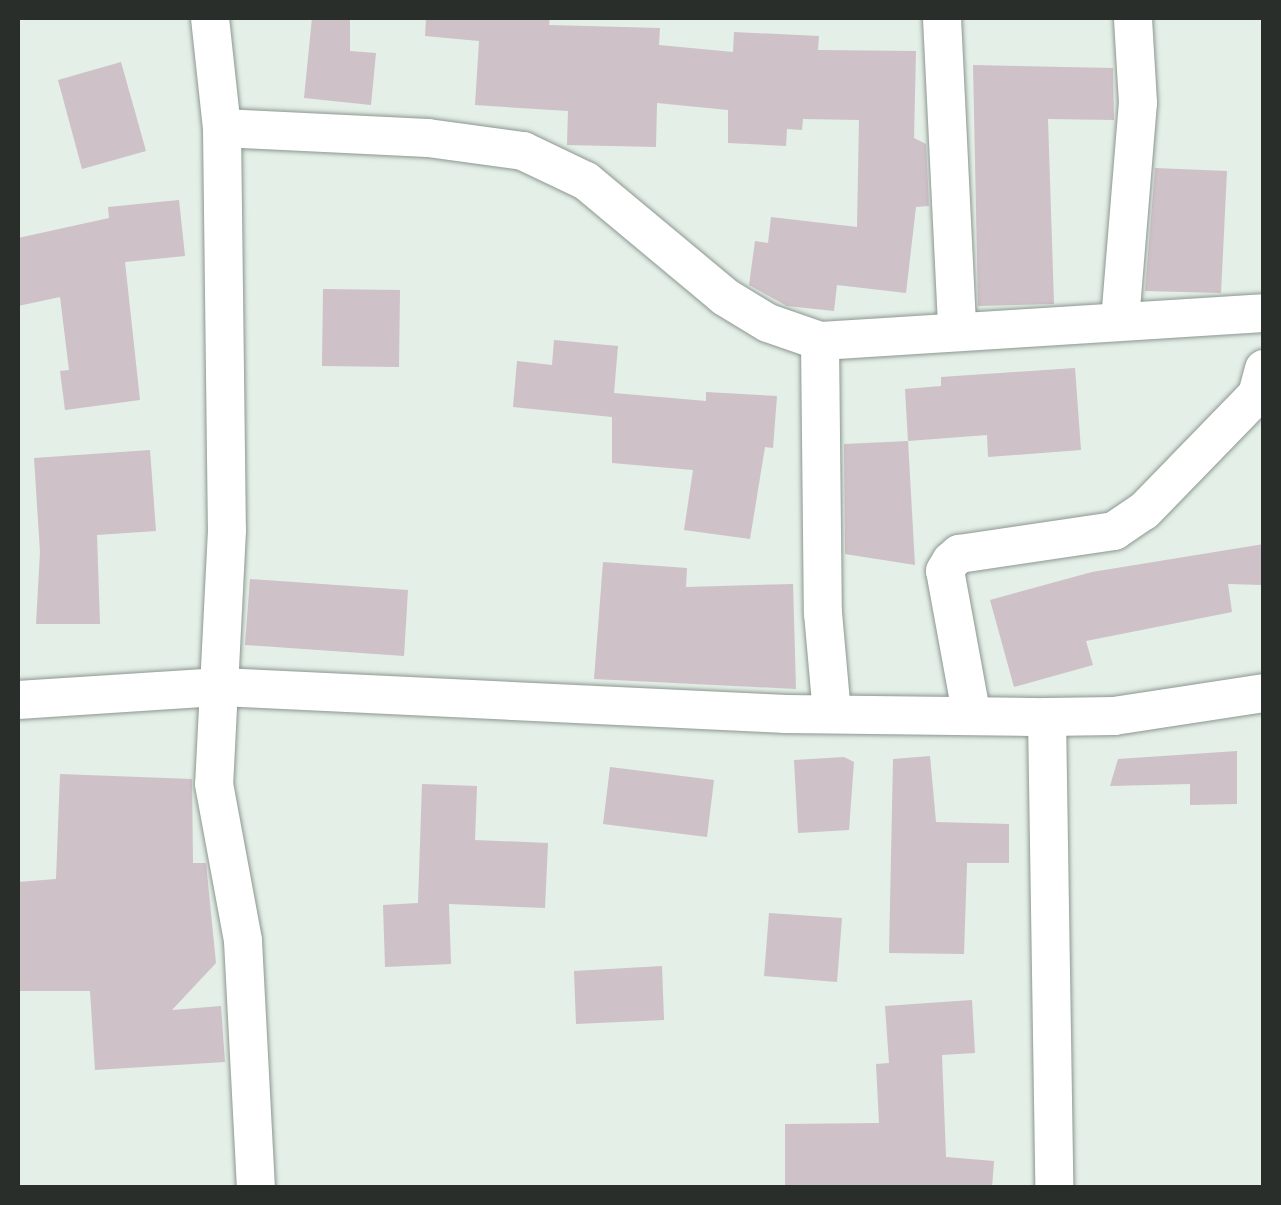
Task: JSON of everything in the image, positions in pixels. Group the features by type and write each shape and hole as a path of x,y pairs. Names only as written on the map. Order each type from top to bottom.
{"street":[{"path":"210,18 222,128 227,530 214,784 244,940 256,1188"},
{"path":"942,18 957,329"},
{"path":"1120,321 1138,103 1132,18"},
{"path":"222,128 428,138 523,152 586,181 725,298 768,323 820,340 1264,313"},
{"path":"820,340 822,613 832,713"},
{"path":"972,712 944,571 951,561 959,554 1114,531 1144,511 1261,389"},
{"path":"18,700 221,687 832,713 972,712 1047,717 1114,716 1264,693"},
{"path":"1047,717 1054,1188"}],"building":[{"path":"312,18 350,18 350,51 376,53 371,105 304,98"},
{"path":"426,18 550,18 549,25 660,28 659,45 733,52 734,32 819,36 818,50 916,51 914,138 926,144 929,206 916,207 906,293 837,285 834,311 787,306 749,285 755,241 768,243 771,217 857,227 859,120 803,119 802,130 787,129 786,146 728,143 728,110 657,103 656,147 567,145 568,111 475,105 479,41 425,36"},
{"path":"121,62 146,151 82,169 58,80"},
{"path":"973,65 1113,68 1114,120 1048,119 1054,304 978,306"},
{"path":"1155,168 1227,171 1221,293 1145,291"},
{"path":"179,200 185,256 125,262 140,400 65,410 60,371 69,370 60,297 18,306 18,238 109,218 108,207"},
{"path":"323,289 400,290 399,367 322,366"},
{"path":"554,340 618,346 614,393 706,401 706,392 777,396 773,448 765,447 750,539 684,530 693,470 612,463 612,417 513,407 517,361 552,365"},
{"path":"1075,368 1081,450 988,457 987,435 908,441 905,389 941,386 941,377"},
{"path":"908,441 915,565 845,554 844,444"},
{"path":"150,450 156,531 97,535 100,624 36,624 40,552 34,458"},
{"path":"1264,544 1264,585 1228,584 1232,612 1086,641 1093,665 1014,687 990,600 1092,572"},
{"path":"603,562 687,568 686,587 793,584 796,689 594,679"},
{"path":"250,579 408,590 404,656 245,645"},
{"path":"1237,751 1237,804 1190,805 1190,784 1110,786 1118,759"},
{"path":"930,756 936,822 1009,824 1009,863 967,863 964,954 889,953 893,759"},
{"path":"844,757 854,762 849,830 798,833 794,760"},
{"path":"610,767 714,780 707,837 603,824"},
{"path":"60,774 192,779 193,863 206,863 216,963 172,1010 221,1006 225,1062 95,1070 90,991 18,991 18,882 56,879"},
{"path":"422,784 477,786 475,840 548,843 545,908 449,904 451,964 385,967 383,905 418,903"},
{"path":"769,913 842,918 837,982 764,976"},
{"path":"662,966 664,1020 576,1024 574,971"},
{"path":"972,1000 975,1053 942,1055 946,1157 994,1161 992,1188 785,1186 785,1124 879,1123 876,1064 889,1063 885,1006"}]}
